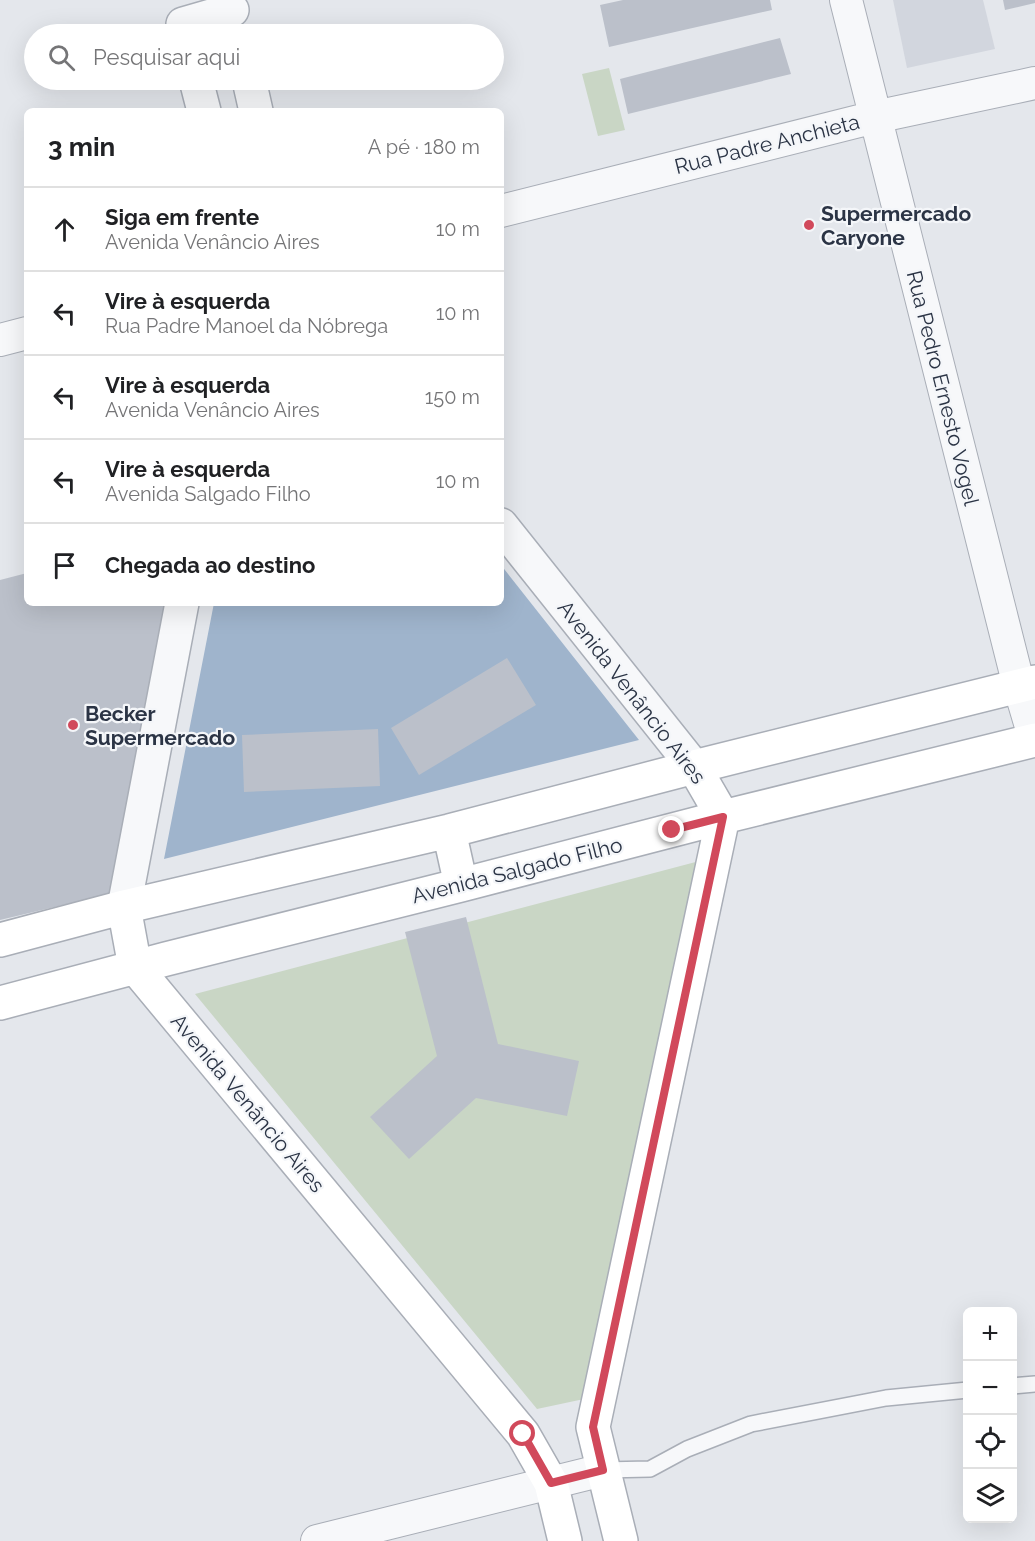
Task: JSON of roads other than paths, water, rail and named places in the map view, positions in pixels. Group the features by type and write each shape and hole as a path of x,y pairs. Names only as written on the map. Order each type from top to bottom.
{"main road":[{"path":"0,940 124,908 449,831 1027,684"},
{"name":"Avenida Salgado Filho","path":"0,1003 723,817 1035,740"},
{"name":"Avenida Venâncio Aires","path":"694,767 723,817"},
{"path":"621,1541 593,1427 723,817"},
{"path":"449,831 461,885"},
{"name":"Avenida Venâncio Aires","path":"124,908 135,967 523,1434 551,1483 566,1541"}],"street":[{"name":"Rua Pedro Ernesto Vogel","path":"846,0 875,117 1027,684 1035,740"},
{"path":"182,19 233,15"},
{"name":"Rua Padre Anchieta","path":"504,210 875,117 1035,83"},
{"path":"199,90 203,108"},
{"path":"251,90 255,108"},
{"path":"0,340 24,334"},
{"name":"Avenida Venâncio Aires","path":"504,529 694,767"},
{"name":"Avenida Venâncio Aires","path":"124,908 181,606"},
{"path":"317,1541 603,1470"}],"lane":[{"path":"1017,1386 1035,1384"},
{"path":"603,1470 650,1469 687,1449 751,1424 885,1398 963,1390"}],"water":[{"path":"504,569 639,740 164,859 213,606 504,606"}],"place":[{"name":"Supermercado Caryone","path":"809,225"},
{"name":"Becker Supermercado","path":"73,725"}]}
